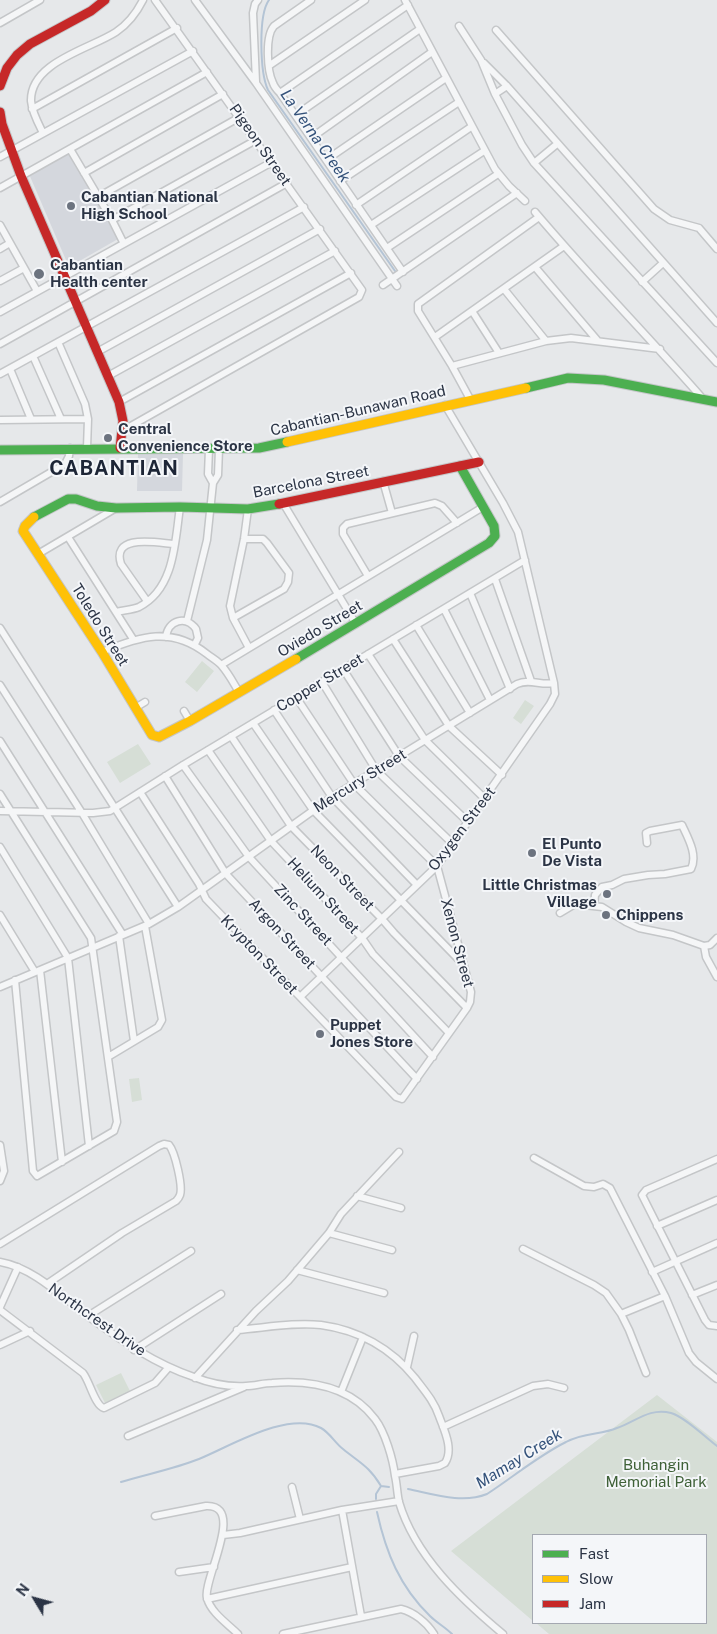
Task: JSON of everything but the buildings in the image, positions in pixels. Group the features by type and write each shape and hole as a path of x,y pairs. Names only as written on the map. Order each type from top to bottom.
{"main road":[{"path":"0,86 6,68 20,50 85,14 105,0"},
{"path":"0,112 1,125 21,176 119,402 122,411 120,448"},
{"name":"Cabantian-Bunawan Road","path":"0,450 259,448 445,404 568,378 604,380 717,402"},
{"name":"Barcelona Street","path":"24,527 37,515 68,499 76,499 97,506 116,508 180,506 248,509 479,462"},
{"path":"460,466 483,507"},
{"name":"Oviedo Street","path":"155,736 164,736 190,721 356,624 489,543 494,536 494,526 483,507"},
{"name":"Toledo Street","path":"24,527 25,535 102,652 148,730 155,736"}],"street":[{"path":"0,23 40,0"},
{"path":"42,134 32,109 32,92 34,85 43,72 115,32 126,24 140,8 143,0"},
{"name":"Pigeon Street","path":"122,432 358,297 362,292 360,286 320,229 155,0"},
{"path":"195,0 256,83 397,286"},
{"path":"256,83 254,13 255,4 258,0"},
{"path":"311,0 274,26 268,36 273,83 403,272"},
{"path":"270,65 365,0"},
{"path":"280,93 407,2 484,151 498,174 525,201"},
{"path":"459,26 481,60 495,94 522,145 534,163 717,363"},
{"path":"32,109 176,28"},
{"path":"296,115 420,29"},
{"path":"496,30 654,209 670,220 699,228 717,249"},
{"path":"0,157 192,51"},
{"path":"311,138 432,52"},
{"path":"481,60 507,86 717,323"},
{"path":"0,188 207,72"},
{"path":"326,160 446,78"},
{"path":"495,94 507,86"},
{"path":"84,173 223,94"},
{"path":"340,181 459,102"},
{"path":"98,197 240,117"},
{"path":"356,204 471,126"},
{"path":"112,220 256,140"},
{"path":"534,163 557,144"},
{"path":"70,149 123,242"},
{"path":"372,225 484,151"},
{"path":"0,312 123,242 272,162"},
{"path":"387,248 498,174"},
{"path":"0,344 287,183"},
{"path":"384,285 517,193"},
{"path":"0,374 304,207"},
{"path":"470,399 418,311 418,304 537,215 704,399"},
{"path":"0,225 37,291"},
{"path":"98,352 320,229"},
{"path":"0,249 10,243"},
{"path":"435,337 564,246"},
{"path":"108,376 335,251"},
{"path":"642,282 663,263"},
{"path":"535,267 597,340"},
{"path":"0,281 24,268"},
{"path":"119,402 351,273"},
{"path":"504,289 546,341"},
{"path":"472,311 499,353"},
{"path":"452,366 546,341 571,338 660,349"},
{"path":"58,342 82,397 88,419 87,448"},
{"path":"33,356 61,419"},
{"path":"10,368 31,420"},
{"path":"445,404 511,517 520,538 554,683"},
{"path":"1,418 31,420 88,419"},
{"path":"0,502 65,464 70,448"},
{"path":"209,449 208,474 213,483"},
{"path":"187,621 204,554 213,483 218,475 219,449"},
{"path":"384,481 392,513"},
{"path":"283,503 356,624"},
{"path":"368,576 343,534 347,524 435,503 442,506 457,523"},
{"path":"116,612 138,607 147,602 159,590 167,577 180,506"},
{"path":"221,665 483,507"},
{"path":"38,554 116,508"},
{"path":"248,509 230,611 249,648"},
{"path":"68,537 133,640"},
{"path":"232,618 284,589 288,582 288,573 264,539 244,538"},
{"path":"147,602 121,564 120,552 126,544 136,542 174,544"},
{"name":"Copper Street","path":"115,808 164,776 525,560"},
{"path":"495,579 531,681"},
{"path":"470,594 510,688"},
{"path":"444,609 490,700"},
{"path":"166,636 168,629 173,624 187,621 197,632 195,644"},
{"path":"416,625 470,713"},
{"path":"0,628 178,907"},
{"path":"102,652 146,637 166,636 195,644 221,665 239,692"},
{"path":"393,639 449,726 502,775"},
{"path":"368,654 425,740 485,799"},
{"path":"343,669 400,756 468,822"},
{"name":"Mercury Street","path":"1,984 38,971 147,925 202,891 332,797 510,688 523,681 540,684 554,683"},
{"path":"322,682 376,770 452,844"},
{"name":"Oxygen Street","path":"300,997 437,866 550,704 555,694 554,683"},
{"path":"0,685 82,813 147,925 162,1023 108,1057"},
{"path":"296,697 354,784 437,866"},
{"path":"135,708 145,702"},
{"path":"274,710 332,797 418,885"},
{"path":"184,711 190,721"},
{"path":"253,723 313,810 462,963"},
{"name":"Neon Street","path":"231,736 291,826 394,933 468,1005"},
{"path":"0,741 121,936 134,1042"},
{"name":"Helium Street","path":"208,750 271,841 362,938 372,954 449,1033"},
{"name":"Zinc Street","path":"183,765 249,857 433,1057"},
{"name":"Argon Street","path":"164,776 226,874 417,1079"},
{"name":"Krypton Street","path":"140,792 199,884 206,899 396,1097 400,1100 404,1097 417,1079"},
{"path":"0,794 91,938 117,1122 114,1130 40,1175 35,1175 33,1171 15,980"},
{"path":"0,811 82,813 106,812 115,808"},
{"path":"594,906 595,895 602,887 612,885 624,879 691,869 694,863 692,850 682,825 650,831 646,834 647,843"},
{"path":"0,847 68,958 89,1146"},
{"name":"Xenon Street","path":"437,866 471,992 468,1005"},
{"path":"560,913 575,904 602,907 639,928 673,935 704,946 710,945 717,938"},
{"path":"0,915 38,971 62,1162"},
{"path":"704,946 706,957 717,977"},
{"path":"417,1079 468,1005"},
{"path":"0,1244 159,1146 167,1143 173,1152 180,1181 181,1189 176,1202 122,1233 46,1284"},
{"path":"0,1146 4,1171 0,1181"},
{"path":"195,1378 237,1330 279,1290 329,1233 341,1214 399,1152"},
{"path":"534,1158 584,1186 594,1187 603,1184 610,1188 664,1296 689,1353 696,1362 717,1379"},
{"path":"717,1159 646,1190 642,1196 705,1320 708,1324 717,1326"},
{"path":"357,1196 401,1208"},
{"path":"657,1226 717,1200"},
{"path":"329,1233 392,1250"},
{"path":"652,1272 717,1243"},
{"path":"524,1248 602,1290 621,1314 646,1373"},
{"path":"88,1316 191,1250"},
{"name":"Northcrest Drive","path":"0,1262 18,1267 46,1284 134,1350 195,1378 218,1384 245,1386 290,1382 322,1385 341,1392 355,1401 375,1418 381,1428 392,1458 399,1501 406,1521 416,1540 456,1591 503,1634"},
{"path":"18,1267 0,1308 83,1373 92,1389 97,1404 102,1408 155,1383 169,1367"},
{"path":"297,1270 384,1293"},
{"path":"692,1295 717,1285"},
{"path":"134,1350 220,1294"},
{"path":"621,1314 664,1296"},
{"path":"237,1330 295,1325 320,1325 364,1338 381,1346 396,1357 432,1401 443,1427 449,1453 445,1463 439,1466 395,1474"},
{"path":"0,1345 30,1331"},
{"path":"406,1367 414,1336"},
{"path":"341,1392 364,1338"},
{"path":"443,1427 533,1386 548,1384 564,1388"},
{"path":"128,1436 245,1386"},
{"path":"292,1487 300,1519"},
{"path":"223,1535 240,1533 342,1510 399,1501"},
{"path":"155,1516 210,1506 221,1512 223,1535 206,1592 208,1599 218,1614 235,1633"},
{"path":"342,1510 361,1616"},
{"path":"179,1572 214,1567"},
{"path":"208,1599 352,1567"},
{"path":"283,1634 401,1609 420,1619 434,1634"}],"shaded area":[{"name":"Cabantian National High School","path":"69,152 118,239 69,267 29,174"},
{"path":"138,453 183,454 182,491 137,491"}],"green space":[{"path":"202,661 214,671 197,692 185,682"},
{"path":"525,700 534,706 521,724 513,718"},
{"path":"138,744 151,764 120,783 107,762"},
{"path":"139,1078 142,1100 132,1102 129,1079"},
{"path":"121,1373 130,1391 105,1403 96,1385"},
{"name":"Buhangin Memorial Park","path":"657,1395 717,1442 717,1634 549,1634 537,1624 707,1624 707,1534 532,1534 532,1620 451,1551"}],"waterway":[{"name":"La Verna Creek","path":"269,0 265,7 261,44 263,71 268,90 395,271"},
{"name":"Mamay Creek","path":"408,1489 458,1498 477,1497 487,1494 566,1442 611,1430 656,1412 677,1415 717,1446"},
{"path":"121,1482 190,1463 259,1432 292,1424 308,1424 321,1428 327,1433 340,1447 368,1469 381,1486"},
{"name":"Mamay Creek","path":"381,1486 389,1487"},
{"path":"376,1499 376,1494 381,1486"},
{"path":"377,1512 390,1555 402,1581 419,1605 452,1634"}],"traffic: fast":[{"path":"526,388 568,378 604,380 717,402"},
{"path":"0,450 259,448 287,442"},
{"path":"296,659 489,543 495,536 494,526 460,466"},
{"path":"34,517 68,499 76,499 97,506 116,508 248,509 279,504"}],"traffic: slow":[{"path":"287,442 526,388"},
{"path":"34,517 25,526 23,531 102,652 152,735 159,737 190,721 296,659"}],"traffic: jam":[{"path":"0,86 7,68 17,55 30,44 91,11 105,0"},
{"path":"0,112 2,124 21,176 119,402 123,421 120,448"},
{"path":"279,504 479,462"}],"place":[{"name":"Cabantian National High School","path":"71,206"},
{"name":"Cabantian Health center","path":"39,274"},
{"name":"Central Convenience Store","path":"108,438"},
{"name":"El Punto De Vista","path":"532,853"},
{"name":"Little Christmas Village","path":"607,894"},
{"name":"Chippens","path":"606,915"},
{"name":"Puppet Jones Store","path":"320,1034"}],"district":[{"name":"CABANTIAN","path":"114,469"}]}
